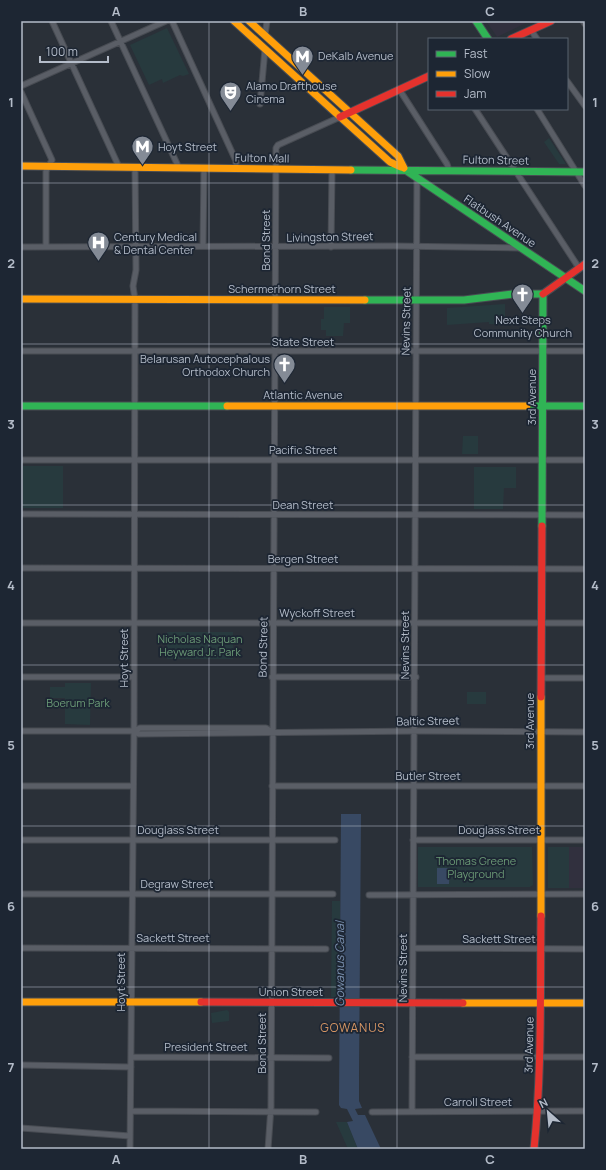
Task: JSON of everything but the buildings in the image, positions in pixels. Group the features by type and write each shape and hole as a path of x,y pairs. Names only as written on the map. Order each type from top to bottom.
{"main road":[{"path":"234,21 390,162 406,169"},
{"path":"249,21 398,156 406,169"},
{"path":"476,21 487,38"},
{"path":"513,38 551,21"},
{"path":"340,117 428,76"},
{"name":"Fulton Mall","path":"21,166 332,170 406,169"},
{"name":"Fulton Street","path":"406,169 585,172"},
{"name":"Flatbush Avenue","path":"406,169 585,291"},
{"path":"543,294 582,266"},
{"name":"Schermerhorn Street","path":"21,299 464,300 513,294 543,294"},
{"name":"3rd Avenue","path":"534,1149 538,1112 540,1058 543,294"},
{"name":"Atlantic Avenue","path":"21,406 585,406"},
{"name":"Union Street","path":"21,1002 585,1003"}],"street":[{"path":"52,21 119,167"},
{"path":"111,21 179,168"},
{"path":"21,86 166,21"},
{"path":"172,21 236,161 236,168"},
{"path":"265,35 267,21"},
{"path":"531,30 536,38"},
{"path":"260,104 265,49"},
{"path":"568,82 585,106"},
{"path":"399,90 447,164 449,170"},
{"path":"21,92 52,160 46,170 46,247"},
{"path":"476,110 515,171 582,266"},
{"path":"537,110 585,186"},
{"name":"Bond Street","path":"268,1149 271,1112 272,1057 272,677 275,460 276,146 340,117"},
{"name":"Hoyt Street","path":"130,1149 134,731 133,286 136,270 135,167"},
{"path":"203,246 204,168"},
{"path":"331,247 332,170"},
{"name":"Nevins Street","path":"412,1112 413,840 416,677 415,460 417,177"},
{"name":"Livingston Street","path":"21,246 417,246 520,248"},
{"name":"State Street","path":"21,351 585,351"},
{"name":"Pacific Street","path":"21,460 585,460"},
{"name":"Dean Street","path":"21,514 585,515"},
{"name":"Bergen Street","path":"21,568 585,569"},
{"name":"Wyckoff Street","path":"21,623 585,623"},
{"path":"21,677 134,677"},
{"path":"272,677 416,677"},
{"path":"542,678 585,678"},
{"name":"Baltic Street","path":"21,731 134,731 139,734 266,734 272,732 415,731 585,732"},
{"path":"21,786 133,786"},
{"name":"Butler Street","path":"272,786 585,786"},
{"name":"Douglass Street","path":"21,840 335,840"},
{"name":"Douglass Street","path":"413,840 585,840"},
{"name":"Degraw Street","path":"21,894 333,894"},
{"path":"368,895 585,894"},
{"name":"Sackett Street","path":"21,948 326,949"},
{"name":"Sackett Street","path":"413,948 585,949"},
{"name":"President Street","path":"131,1057 329,1058"},
{"path":"412,1057 585,1057"},
{"path":"21,1065 131,1067"},
{"path":"131,1111 316,1112"},
{"name":"Carroll Street","path":"372,1112 585,1111"},
{"path":"21,1128 130,1136"}],"shaded area":[{"path":"486,21 530,21 497,37"},
{"path":"569,847 585,847 585,888 569,888"}],"green space":[{"path":"167,28 189,74 183,76 180,75 163,83 162,79 149,85 130,45"},
{"path":"549,138 566,164 559,164 544,142"},
{"path":"505,304 505,325 489,324 489,322 447,325 447,308"},
{"path":"324,307 350,307 350,323 344,323 343,336 326,336 326,330 321,330 321,319 324,319"},
{"path":"463,436 478,436 478,454 462,454"},
{"path":"23,466 63,466 63,508 23,508"},
{"path":"474,467 516,467 516,488 504,488 503,509 474,509"},
{"name":"Nicholas Naquan Heyward Jr. Park","path":"167,632 233,632 233,659 167,659"},
{"name":"Boerum Park","path":"65,683 91,683 90,725 65,724 65,698 50,698 50,687 65,687"},
{"path":"467,692 486,692 486,704 467,704"},
{"name":"Thomas Greene Playground","path":"418,847 532,847 533,885 530,887 418,887"},
{"path":"548,847 569,847 569,888 548,888"},
{"path":"332,901 340,901 340,997 331,997"},
{"path":"227,1010 229,1012 229,1021 212,1023 211,1013"},
{"path":"336,1122 347,1122 358,1149 348,1149"}],"water":[{"name":"Gowanus Canal","path":"341,814 361,814 359,1101 362,1108 355,1109 358,1115 365,1115 381,1149 358,1149 347,1122 353,1121 347,1109 341,1108 339,1105"},
{"path":"437,868 450,868 449,884 437,884"}],"traffic: fast":[{"path":"476,21 487,38"},
{"path":"401,167 585,291"},
{"path":"351,170 585,172"},
{"path":"365,300 464,300 513,294 543,294"},
{"path":"542,526 543,294"},
{"path":"21,406 227,406"},
{"path":"527,406 585,406"}],"traffic: slow":[{"path":"234,21 390,162 401,167"},
{"path":"249,21 398,156 404,168"},
{"path":"21,166 351,170"},
{"path":"21,299 365,300"},
{"path":"227,406 527,406"},
{"path":"541,697 541,916"},
{"path":"21,1002 201,1002"},
{"path":"463,1003 585,1003"}],"traffic: jam":[{"path":"513,38 551,21"},
{"path":"340,117 428,76"},
{"path":"543,294 585,264"},
{"path":"541,697 542,526"},
{"path":"534,1149 537,1120 539,1062 541,916"},
{"path":"201,1002 463,1003"}],"place":[{"name":"DeKalb Avenue","path":"302,76"},
{"name":"Alamo Drafthouse Cinema","path":"231,112"},
{"name":"Hoyt Street","path":"143,166"},
{"name":"Century Medical & Dental Center","path":"98,262"},
{"name":"Next Steps Community Church","path":"523,314"},
{"name":"Belarusan Autocephalous Orthodox Church","path":"285,384"}],"district":[{"name":"GOWANUS","path":"353,1028"}]}
